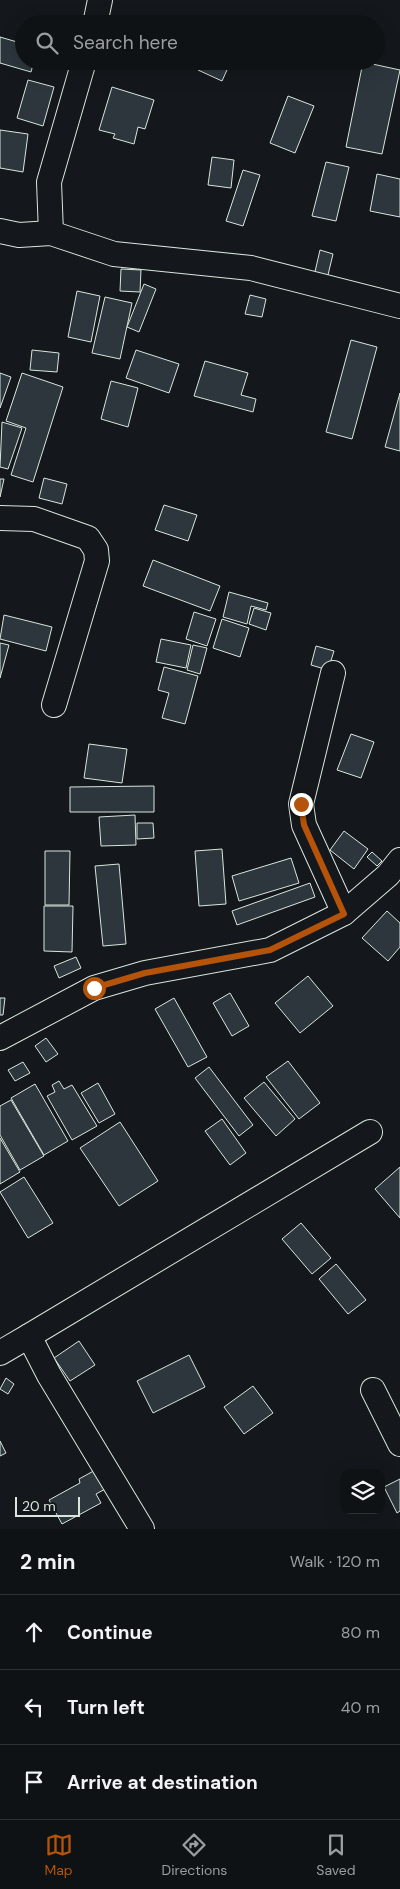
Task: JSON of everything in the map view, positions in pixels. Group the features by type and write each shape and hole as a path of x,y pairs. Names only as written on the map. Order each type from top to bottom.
{"street":[{"path":"97,15 100,0"},
{"path":"51,232 49,182 81,70"},
{"path":"0,231 19,235 51,232 114,254 251,268 400,306"},
{"path":"0,518 34,519 88,538 96,550 97,561 54,705"},
{"path":"333,673 301,804 304,825 344,914"},
{"path":"0,1038 94,988 145,973 270,950 344,914 388,875 400,860"},
{"path":"0,1353 370,1132"},
{"path":"29,1336 49,1375 142,1529"},
{"path":"373,1390 400,1444"}],"building":[{"path":"0,37 15,41 15,67 0,63"},
{"path":"385,67 400,70 382,154 346,147 361,70 385,70"},
{"path":"198,70 227,70 222,81"},
{"path":"28,80 54,87 43,126 17,118"},
{"path":"112,87 154,100 145,129 138,127 134,144 113,138 115,134 99,130"},
{"path":"288,96 314,106 295,153 270,143"},
{"path":"0,130 28,134 23,172 0,168"},
{"path":"212,157 234,160 231,188 208,185"},
{"path":"326,162 349,167 336,221 312,216"},
{"path":"243,170 260,175 243,226 226,221"},
{"path":"377,174 400,179 400,217 370,211"},
{"path":"320,250 333,254 327,279 314,276"},
{"path":"121,269 141,270 140,292 120,291"},
{"path":"144,284 156,289 139,332 127,327"},
{"path":"77,291 100,296 91,342 68,337"},
{"path":"250,295 266,299 262,317 245,314"},
{"path":"105,297 132,303 120,359 92,353"},
{"path":"351,340 377,347 352,439 326,432"},
{"path":"32,350 59,353 57,372 30,370"},
{"path":"136,350 179,364 169,393 126,378"},
{"path":"205,361 248,373 241,395 256,399 253,412 194,396"},
{"path":"0,373 11,377 0,408"},
{"path":"22,373 63,387 33,482 11,475 26,428 6,421"},
{"path":"111,381 138,388 128,427 101,419"},
{"path":"400,393 400,451 385,447"},
{"path":"2,422 22,428 8,469 0,467"},
{"path":"44,478 67,484 62,504 39,498"},
{"path":"0,479 4,479 0,497"},
{"path":"164,505 197,515 188,541 155,530"},
{"path":"153,560 220,586 210,611 143,586"},
{"path":"229,592 268,603 266,610 251,606 247,624 223,617"},
{"path":"254,608 271,613 266,630 249,624"},
{"path":"194,612 216,619 207,646 186,639"},
{"path":"4,615 52,627 46,651 0,639"},
{"path":"222,619 249,628 240,657 213,648"},
{"path":"161,639 191,645 186,668 156,662"},
{"path":"0,643 9,645 0,678"},
{"path":"193,645 207,648 200,674 187,670"},
{"path":"316,646 334,651 328,670 311,665"},
{"path":"164,667 198,676 185,724 162,718 169,693 158,690"},
{"path":"351,734 374,742 361,778 337,770"},
{"path":"89,744 127,749 122,783 84,778"},
{"path":"154,786 154,812 70,812 70,787"},
{"path":"135,815 136,845 101,846 99,817"},
{"path":"137,823 153,823 154,838 137,839"},
{"path":"344,831 368,849 354,869 330,850"},
{"path":"222,849 226,904 199,906 195,851"},
{"path":"45,851 70,851 69,905 45,905"},
{"path":"372,852 382,861 377,866 367,857"},
{"path":"291,858 299,883 239,901 232,876"},
{"path":"119,864 126,944 103,946 95,866"},
{"path":"310,883 315,897 237,925 232,911"},
{"path":"44,906 73,906 72,952 44,951"},
{"path":"387,911 400,923 400,947 388,961 362,938"},
{"path":"76,957 81,968 59,978 54,966"},
{"path":"308,976 333,1006 300,1033 275,1003"},
{"path":"230,993 249,1026 232,1036 213,1003"},
{"path":"0,998 5,998 3,1015 0,1015"},
{"path":"174,998 207,1057 188,1067 155,1009"},
{"path":"46,1038 58,1054 46,1062 35,1046"},
{"path":"288,1061 320,1103 299,1119 266,1077"},
{"path":"23,1062 30,1073 15,1081 8,1070"},
{"path":"209,1067 253,1125 239,1136 195,1078"},
{"path":"59,1081 64,1089 72,1085 97,1126 72,1140 47,1096 55,1092 52,1085"},
{"path":"264,1082 295,1119 276,1136 244,1098"},
{"path":"98,1083 115,1114 99,1123 81,1093"},
{"path":"35,1084 68,1141 44,1155 11,1098"},
{"path":"11,1100 44,1156 20,1170 0,1135 0,1106"},
{"path":"222,1119 246,1153 230,1165 205,1131"},
{"path":"120,1122 158,1181 119,1206 80,1148"},
{"path":"0,1138 20,1172 0,1184"},
{"path":"400,1167 400,1218 375,1189"},
{"path":"24,1177 53,1223 28,1238 0,1192"},
{"path":"301,1223 331,1258 312,1274 282,1239"},
{"path":"336,1264 366,1300 348,1314 319,1279"},
{"path":"79,1341 95,1365 70,1381 54,1358"},
{"path":"189,1355 205,1387 153,1413 137,1381"},
{"path":"6,1378 14,1384 8,1394 0,1389"},
{"path":"253,1386 273,1413 244,1434 224,1407"},
{"path":"0,1441 6,1453 0,1456"},
{"path":"99,1468 109,1487 96,1494 101,1503 62,1524 49,1500 80,1483 79,1479"},
{"path":"400,1479 400,1511 397,1513 385,1489 385,1486"}],"route":[{"path":"94,988 145,973 209,961 249,956 270,950 344,914 304,825 301,804"}]}
